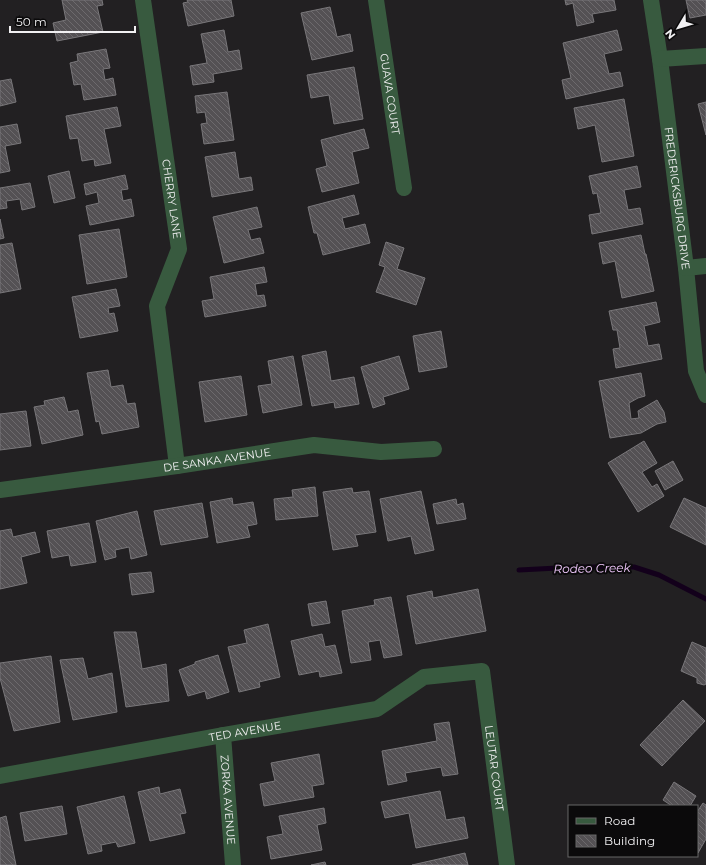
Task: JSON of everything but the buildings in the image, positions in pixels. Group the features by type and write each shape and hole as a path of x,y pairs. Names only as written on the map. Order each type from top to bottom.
{"street":[{"name":"CHERRY LANE","path":"144,0 180,249 157,306 177,466"},
{"name":"GUAVA COURT","path":"376,0 404,188"},
{"name":"FREDERICKSBURG DRIVE","path":"651,0 660,59 686,268 696,371 706,395"},
{"path":"660,59 706,56"},
{"path":"686,268 706,266"},
{"name":"DE SANKA AVENUE","path":"0,490 177,466 314,445 381,452 434,449"},
{"name":"TED AVENUE","path":"0,776 223,735 377,709 424,677 482,671"},
{"name":"LEUTAR COURT","path":"482,671 507,865"},
{"name":"ZORKA AVENUE","path":"223,735 233,865"}],"waterway":[{"name":"Rodeo Creek","path":"519,570 577,567 634,567 659,575 706,599"}]}
